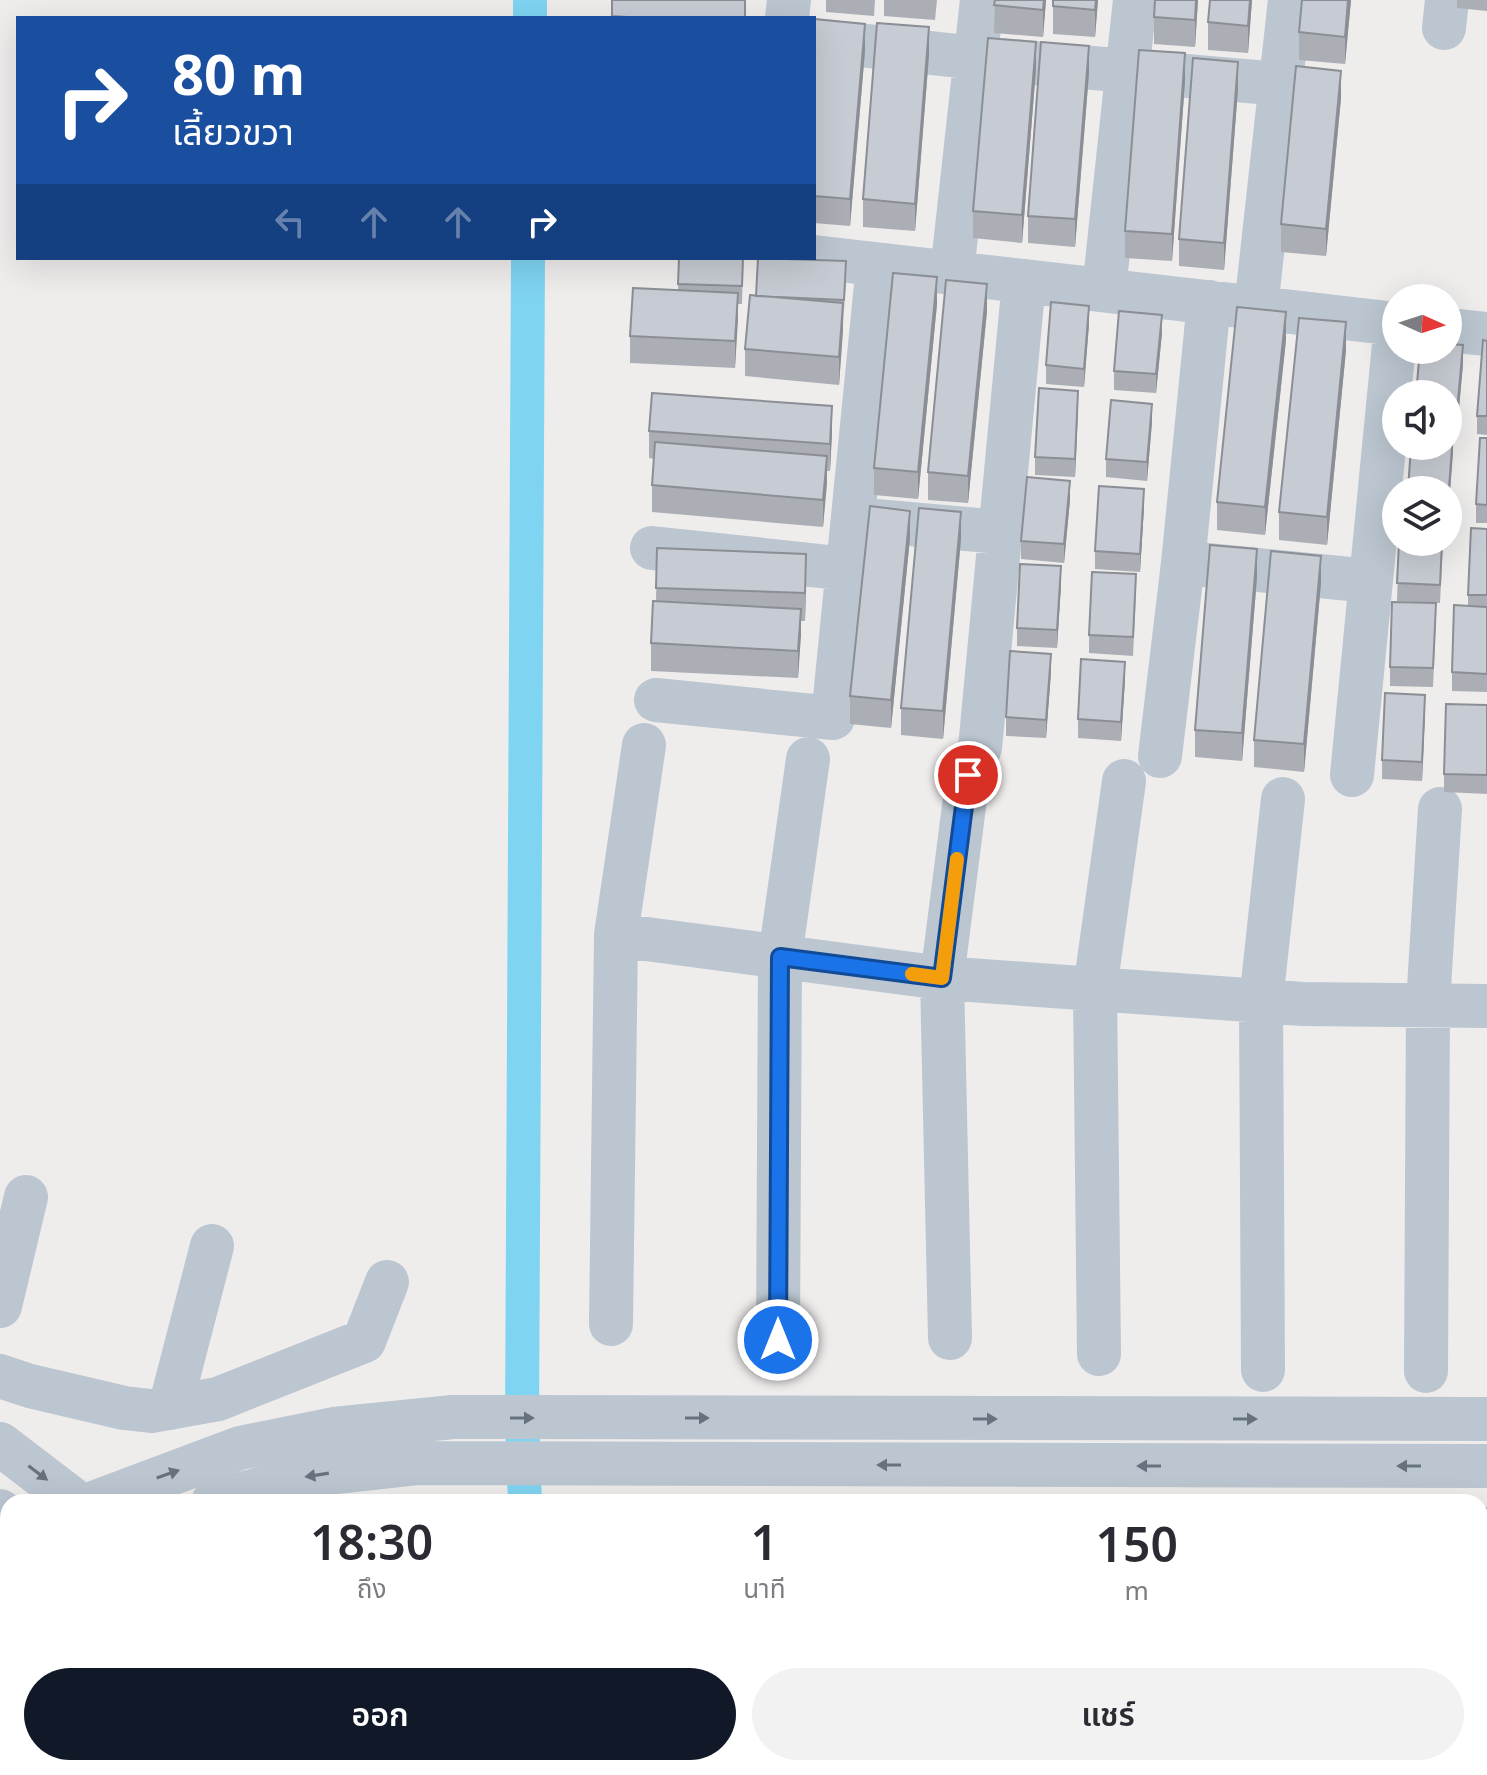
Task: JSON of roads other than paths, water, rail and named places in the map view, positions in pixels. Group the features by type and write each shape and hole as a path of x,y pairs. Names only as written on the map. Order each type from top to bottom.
{"street":[{"path":"952,273 982,0"},
{"path":"1104,290 1135,0"},
{"path":"1256,308 1290,0"},
{"path":"816,40 976,58 1281,84"},
{"path":"816,257 1382,322"},
{"path":"656,700 833,718 878,265"},
{"path":"950,1338 942,978 974,762 1001,532 1024,281"},
{"path":"1160,756 1209,302"},
{"path":"1462,331 1487,334"},
{"path":"1352,775 1392,364"},
{"path":"817,411 863,416"},
{"path":"853,519 1001,532"},
{"path":"652,548 848,569"},
{"path":"1183,563 1370,581"},
{"path":"611,1324 616,935 644,745"},
{"path":"778,1340 780,957 808,759"},
{"path":"1099,1354 1095,989 1124,781"},
{"path":"1263,1370 1261,1001 1283,799"},
{"path":"1426,1371 1428,1004 1440,809"},
{"path":"616,935 942,978 1261,1001 1377,1006 1487,1006"},
{"path":"0,1306 26,1197"},
{"path":"170,1408 212,1246"},
{"path":"0,1376 124,1408 151,1411 218,1399 364,1341 387,1282"},
{"path":"117,1494 240,1448 334,1429 453,1417 1487,1419"},
{"path":"647,1464 648,1418"},
{"path":"794,1465 796,1418"},
{"path":"363,1426 365,1469"},
{"path":"0,1444 66,1494"},
{"path":"242,1494 311,1475 419,1463 1487,1466"}],"waterway":[{"path":"530,0 530,16"},
{"path":"525,1494 522,1421 528,260"}]}
